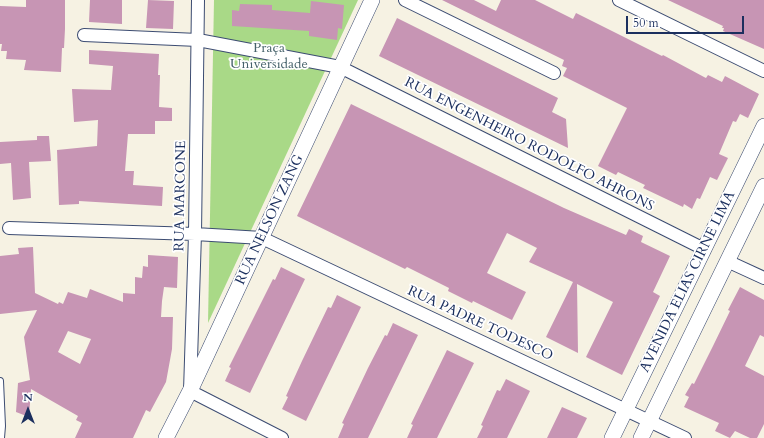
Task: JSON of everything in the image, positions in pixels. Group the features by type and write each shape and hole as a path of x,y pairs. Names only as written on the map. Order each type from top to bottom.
{"street":[{"name":"RUA MARCONE","path":"190,392 196,234 198,0"},
{"name":"RUA NELSON ZANG","path":"166,438 190,392 372,0"},
{"path":"405,0 554,73"},
{"path":"619,0 764,71"},
{"name":"RUA ENGENHEIRO RODOLFO AHRONS","path":"84,35 198,40 340,67 704,249"},
{"name":"AVENIDA ELIAS CIRNE LIMA","path":"612,438 764,126"},
{"name":"AVENIDA ELIAS CIRNE LIMA","path":"642,438 764,186"},
{"path":"9,228 196,234 262,238"},
{"name":"RUA PADRE TODESCO","path":"262,238 685,438"},
{"path":"727,261 764,278"},
{"path":"190,392 282,438"}],"lane":[{"path":"0,381 2,426 1,438"}],"green space":[{"name":"Praça Universidade","path":"214,0 358,0 208,323"}],"building":[{"path":"26,0 65,0 64,48 62,48 61,72 24,70 26,60 6,59 7,51 1,51 0,6 26,7"},
{"path":"90,0 122,0 122,24 89,22"},
{"path":"148,0 174,1 173,29 146,28"},
{"path":"442,0 474,0 496,11 501,0 535,0 573,19 576,13 662,56 663,55 706,78 708,75 722,82 725,76 759,94 748,118 740,114 736,122 733,121 719,154 728,158 717,180 710,177 700,199 697,198 692,209 684,204 683,207 643,188 645,185 618,172 616,175 598,166 627,108 563,76 567,68 562,66 564,60"},
{"path":"668,0 764,0 764,49 723,31 723,26"},
{"path":"311,1 344,5 342,29 338,28 337,40 309,36 309,31 232,26 232,10 239,11 240,4 272,5 272,10 310,13"},
{"path":"397,18 558,98 552,112 566,119 568,148 379,56"},
{"path":"89,50 159,54 159,107 172,108 172,121 155,121 155,134 128,134 125,171 134,171 133,185 163,187 162,206 79,201 79,204 59,205 57,150 97,146 98,120 74,122 72,89 111,90 113,66 89,64"},
{"path":"351,104 564,208 626,235 629,229 643,236 641,242 670,256 653,292 660,296 622,375 586,357 613,302 577,284 578,353 546,337 573,282 529,262 537,248 507,233 487,273 526,292 512,320 473,301 472,303 448,291 449,288 407,267 405,269 297,216"},
{"path":"37,136 49,136 51,161 29,162 31,198 13,200 11,163 0,164 0,142 37,140"},
{"path":"33,247 35,293 58,304 59,302 63,304 68,292 87,298 90,289 123,302 123,293 135,294 135,277 142,278 143,266 148,267 148,255 178,257 177,288 164,287 162,301 161,317 173,317 172,349 166,382 150,412 146,410 133,438 75,438 82,423 76,420 78,416 31,389 29,417 16,412 18,383 30,380 24,337 37,310 0,314 0,256 19,254 18,248","holes":["68,331 91,339 80,364 58,352"]},
{"path":"281,267 305,279 250,393 225,381 231,368 229,367 273,279 275,280"},
{"path":"740,287 764,300 764,337 760,335 745,366 764,376 764,424 757,438 750,438 735,431 730,438 715,431 719,423 684,407 689,397 685,395 692,383 694,384 730,311 728,310"},
{"path":"337,295 361,307 306,421 282,409 288,397 286,396 328,307 331,308"},
{"path":"393,323 418,335 368,438 338,438 344,424 342,423 368,368"},
{"path":"447,350 474,363 437,438 407,438 413,425 411,424"},
{"path":"506,379 530,391 507,438 477,438 483,426 481,425 497,390 500,391"},
{"path":"562,407 587,418 577,438 547,438"}]}
